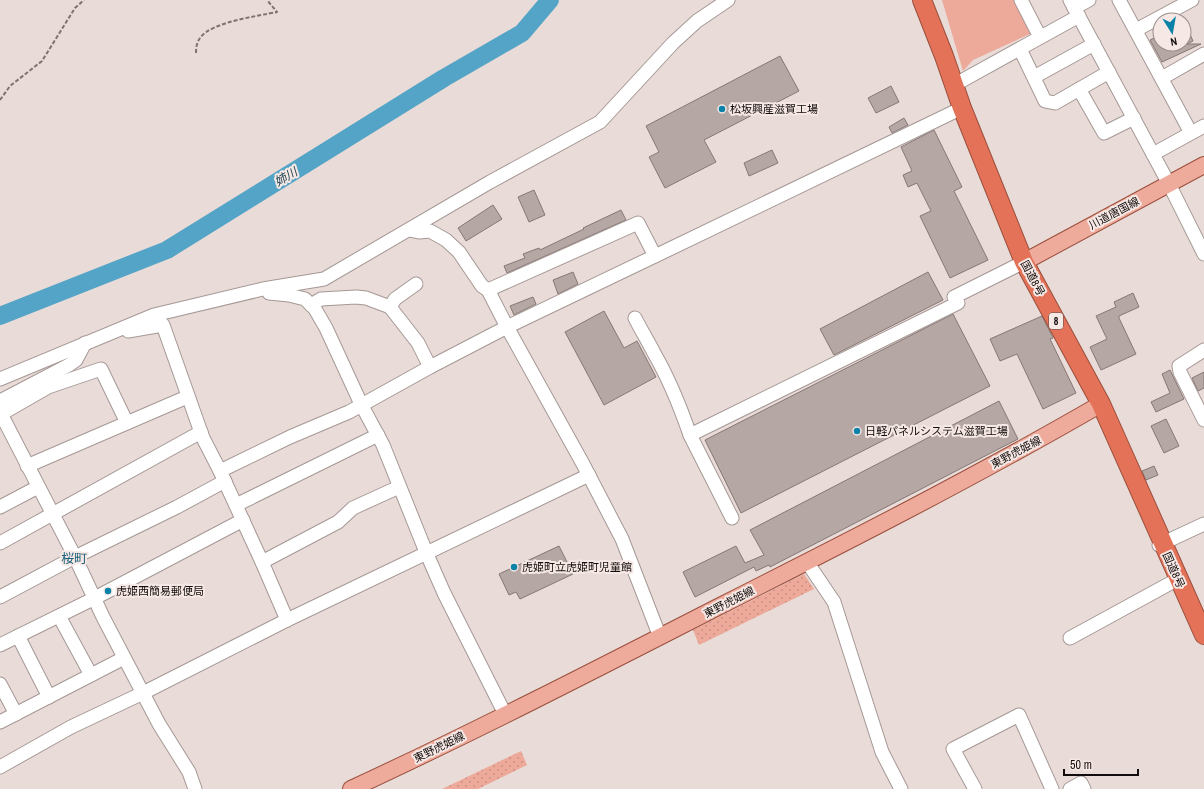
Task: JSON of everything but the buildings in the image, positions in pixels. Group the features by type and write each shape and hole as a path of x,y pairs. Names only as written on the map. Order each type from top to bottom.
{"highway":[{"name":"国道8号","path":"922,0 962,108 1024,262 1101,404 1161,544 1204,635"}],"main road":[{"name":"川道唐国線","path":"1024,262 1204,165"},
{"name":"東野虎姫線","path":"352,789 374,784 505,714 807,562 1029,446 1101,404"}],"street":[{"path":"0,379 154,314 257,291 324,279 490,182 600,122 673,43 697,21 728,0"},
{"path":"1020,0 1040,37"},
{"path":"954,85 1040,37 1075,8 1088,0"},
{"path":"1120,0 1191,133"},
{"path":"1136,30 1170,5 1192,0"},
{"path":"1075,8 1169,184 1199,231 1204,254"},
{"path":"1034,77 1094,44"},
{"path":"1020,49 1045,101 1055,103 1109,72"},
{"path":"1162,78 1202,60"},
{"path":"1079,89 1104,133 1134,118"},
{"path":"0,597 75,557 170,510 222,476 290,437 349,412 430,367 508,327 962,108"},
{"path":"1153,154 1204,126"},
{"path":"488,290 638,223 655,256"},
{"path":"409,230 420,232 430,231 446,240 459,252 482,286 488,290 589,475 622,539 660,637"},
{"path":"690,435 958,303 954,297 1024,262"},
{"path":"390,307 395,299 416,284"},
{"path":"257,291 289,295 305,300 315,309 361,404 383,445 399,487 444,592 505,714"},
{"path":"311,305 321,299 356,297 366,298 390,307 418,343 430,367"},
{"path":"635,318 640,330 654,352 678,399 690,435 732,518"},
{"path":"111,333 132,331 163,325 187,397 201,432 243,520 287,620"},
{"path":"85,343 76,360 0,401 0,410 27,466 75,557 93,599 159,724 189,772 195,789"},
{"path":"1204,350 1179,366 1180,372 1204,420"},
{"path":"0,410 48,387 101,369 127,423"},
{"path":"27,466 187,397"},
{"path":"0,543 201,432"},
{"path":"236,505 378,435"},
{"path":"0,767 71,727 143,693 426,552 589,475"},
{"path":"0,507 38,487"},
{"path":"262,562 338,522 353,508 399,487"},
{"path":"0,645 93,599 243,520"},
{"path":"1161,544 1204,524"},
{"path":"807,562 834,602 882,752 901,789"},
{"path":"1070,638 1178,579"},
{"path":"59,616 91,676"},
{"path":"18,636 49,697"},
{"path":"0,722 124,658"},
{"path":"0,684 16,714"},
{"path":"975,789 953,749 1019,715 1052,789"},
{"path":"1070,789 1081,783 1084,789"}],"path":[{"path":"0,100 10,86 42,61 75,8 84,0"},
{"path":"196,53 197,44 200,37 215,27 276,12 267,0"}],"shaded area":[{"path":"942,0 1017,0 1032,33 973,60 963,71"},
{"path":"804,574 814,589 699,645 693,630"},
{"path":"521,751 527,765 478,789 442,789"}],"waterway":[{"name":"姉川","path":"0,316 167,250 444,78 522,33 550,0"}],"place":[{"name":"松坂興産滋賀工場","path":"722,109"},
{"name":"日軽パネルシステム滋賀工場","path":"857,431"},
{"name":"虎姫町立虎姫町児童館","path":"514,567"},
{"name":"虎姫西簡易郵便局","path":"108,591"}],"district":[{"name":"桜町","path":"74,558"}]}
